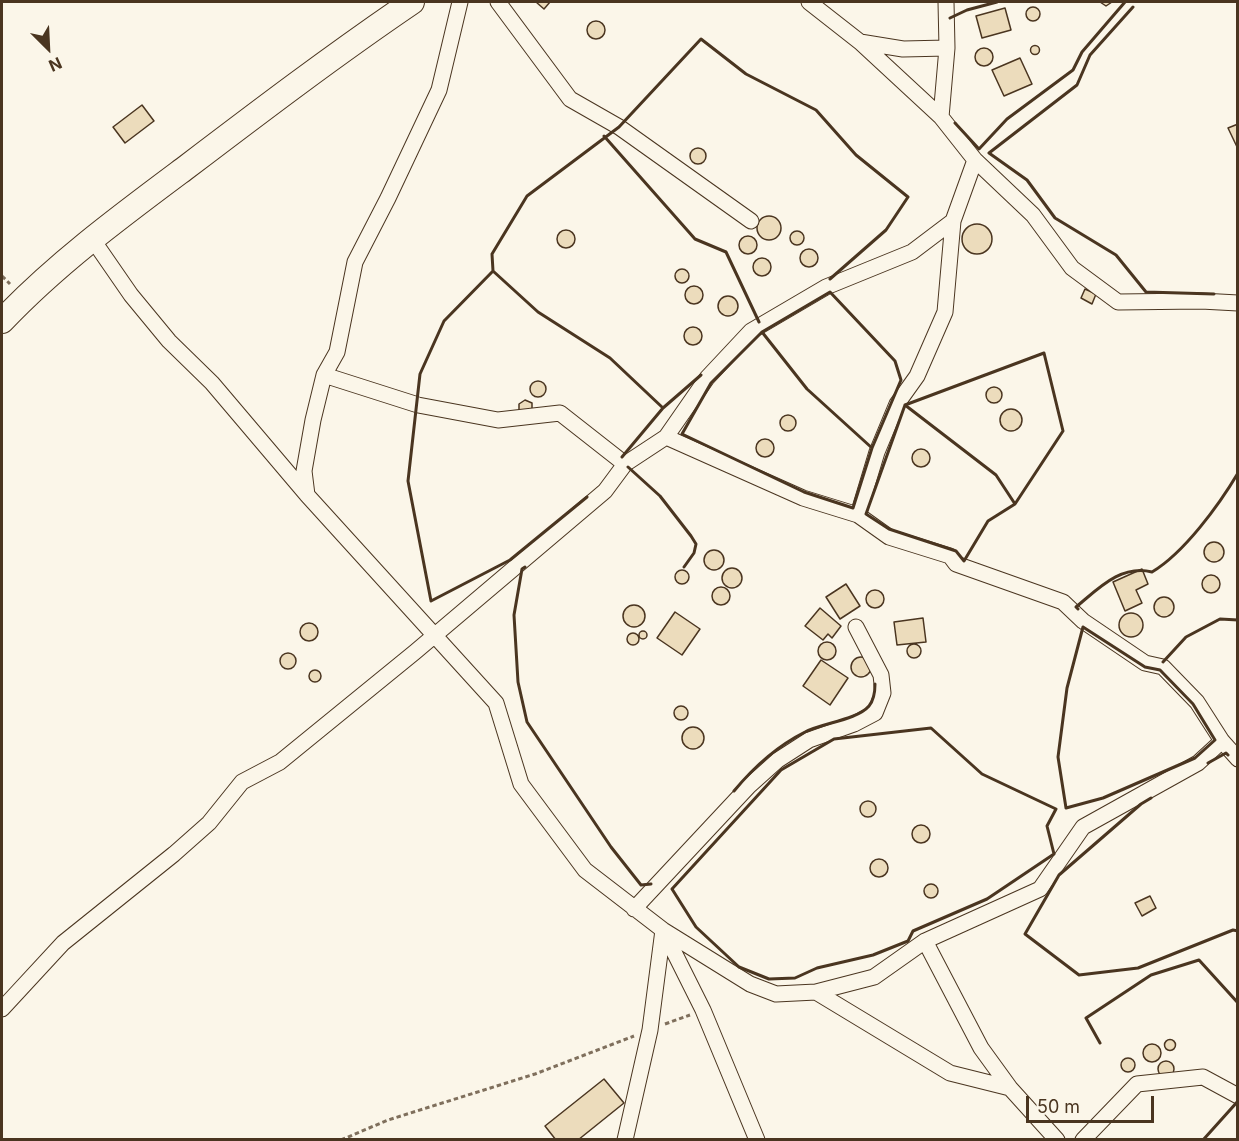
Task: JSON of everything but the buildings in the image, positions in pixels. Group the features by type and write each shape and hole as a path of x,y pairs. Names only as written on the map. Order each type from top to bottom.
{"main road":[{"path":"2,321 24,298 93,240 334,55 412,2"}],"street":[{"path":"307,495 304,471 313,420 324,375 337,352 355,262 439,90 460,2"},
{"path":"498,2 570,99 619,126 751,221"},
{"path":"809,2 860,42 941,117 975,160 1033,215 1072,268 1118,302 1238,303"},
{"path":"941,117 946,48 946,2"},
{"path":"860,42 903,49 946,48"},
{"path":"858,516 877,452 897,404 917,376 945,312 953,221 975,160"},
{"path":"2,1009 63,942 174,854 209,823 242,782 280,762 605,491 625,464 666,437 707,378 752,331 826,286 912,252 953,221"},
{"path":"93,240 131,295 169,340 212,383 307,495 496,703 521,784 585,870 663,930 750,984 776,994 816,992 874,976 925,941 1040,889 1083,827 1198,763 1222,741"},
{"path":"324,375 418,405 498,420 560,413 625,464"},
{"path":"666,437 803,498 858,516 889,537 950,556 956,564 1063,602 1083,621 1145,663 1163,667 1197,702 1222,741 1238,759"},
{"path":"634,909 749,786 778,760 809,740 854,724 875,713 883,693 881,675 856,627"},
{"path":"663,930 703,1010 756,1136 769,1140"},
{"path":"625,1140 650,1030 663,930"},
{"path":"925,941 981,1048 1010,1088 1057,1140"},
{"path":"816,992 950,1073 1010,1088"},
{"path":"1083,1140 1137,1084 1203,1077 1238,1096"}],"path":[{"path":"341,1140 388,1120 535,1074 703,1010"}],"wall":[{"path":"950,18 967,10 997,2"},
{"path":"955,123 979,149 1007,119 1073,70 1082,52 1125,2"},
{"path":"1133,7 1090,55 1077,85 989,153 1027,180 1055,218 1116,255 1146,292 1214,294"},
{"path":"663,408 610,358 538,312 493,271 492,254 527,196 619,127 701,39 746,74 816,110 856,155 908,197 886,230 830,279"},
{"path":"604,136 695,239 726,252 759,322"},
{"path":"493,271 444,321 420,374 408,481 431,601 510,560 587,497"},
{"path":"830,292 895,361 901,380 872,448 853,508 804,492 682,434 711,383 762,332 830,292"},
{"path":"762,332 807,389 872,448"},
{"path":"1044,353 1063,431 1015,504 988,521 964,561 956,551 889,529 866,514 905,405 1044,353"},
{"path":"622,457 663,408 701,375"},
{"path":"905,405 996,475 1015,504"},
{"path":"628,467 660,496 696,544 694,553 684,567"},
{"path":"1078,609 1076,607 1120,575 1141,570 1152,572 1164,564 1200,527 1238,473"},
{"path":"525,567 522,569 514,615 518,682 527,722 611,847 641,885 651,884"},
{"path":"1163,662 1186,637 1220,619 1238,620"},
{"path":"1083,627 1145,667 1160,670 1193,704 1215,740 1195,758 1103,798 1066,808 1058,757 1067,688 1083,627"},
{"path":"734,791 766,758 785,744 812,729 864,711 872,701 875,684"},
{"path":"931,728 982,774 1056,809 1047,826 1054,854 987,899 913,931 908,941 873,955 817,968 795,978 769,979 739,967 696,927 672,889 781,770 834,739 931,728"},
{"path":"1208,763 1226,753 1228,755"},
{"path":"1151,798 1141,804 1059,875 1025,934 1079,975 1138,968 1233,930 1238,931"},
{"path":"1100,1043 1086,1018 1151,975 1199,960 1238,1003"},
{"path":"1203,1140 1238,1101"}]}
